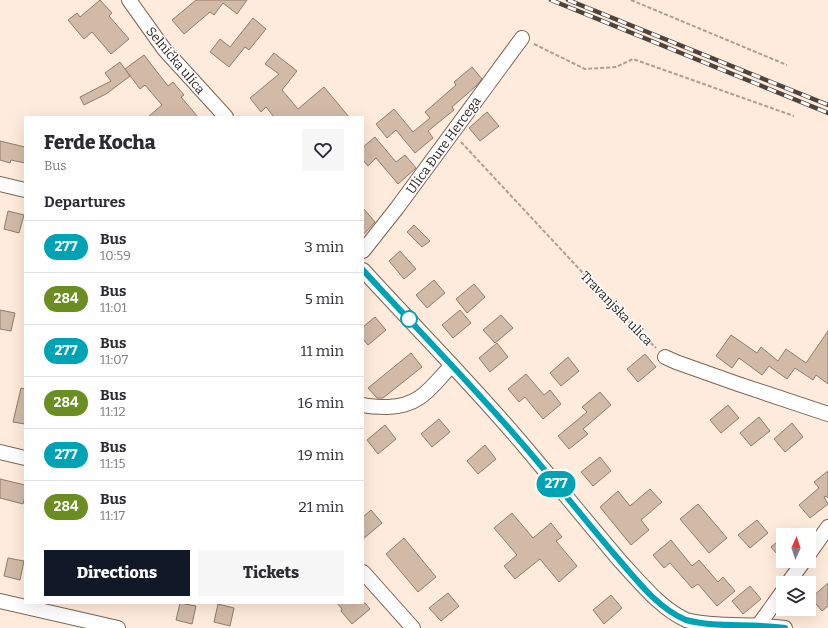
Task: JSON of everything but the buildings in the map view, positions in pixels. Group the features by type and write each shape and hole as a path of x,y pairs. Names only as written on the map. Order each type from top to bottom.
{"street":[{"name":"Selnička ulica","path":"129,0 164,49 225,116"},
{"name":"Ulica Đure Hercega","path":"364,250 397,208 522,38"},
{"path":"0,184 24,190"},
{"path":"364,271 452,365 521,442 596,533 628,569 683,624 696,623 785,628"},
{"path":"665,357 738,384 828,414"},
{"path":"364,405 394,407 405,405 417,400 427,392 452,365"},
{"path":"0,452 24,458"},
{"path":"816,544 828,526"},
{"path":"364,573 413,628"},
{"path":"0,601 118,628"},
{"path":"758,626 776,601"}],"path":[{"path":"631,0 787,65"},
{"path":"522,38 585,69 616,67 633,60 794,116"},
{"name":"Travanjska ulica","path":"452,133 623,316 665,357"}],"railway":[{"path":"551,0 828,113"},
{"path":"568,0 828,105"}],"bus line":[{"name":"277","path":"364,271 521,442 596,533 651,594 664,606 686,620 696,623 785,628"}]}
